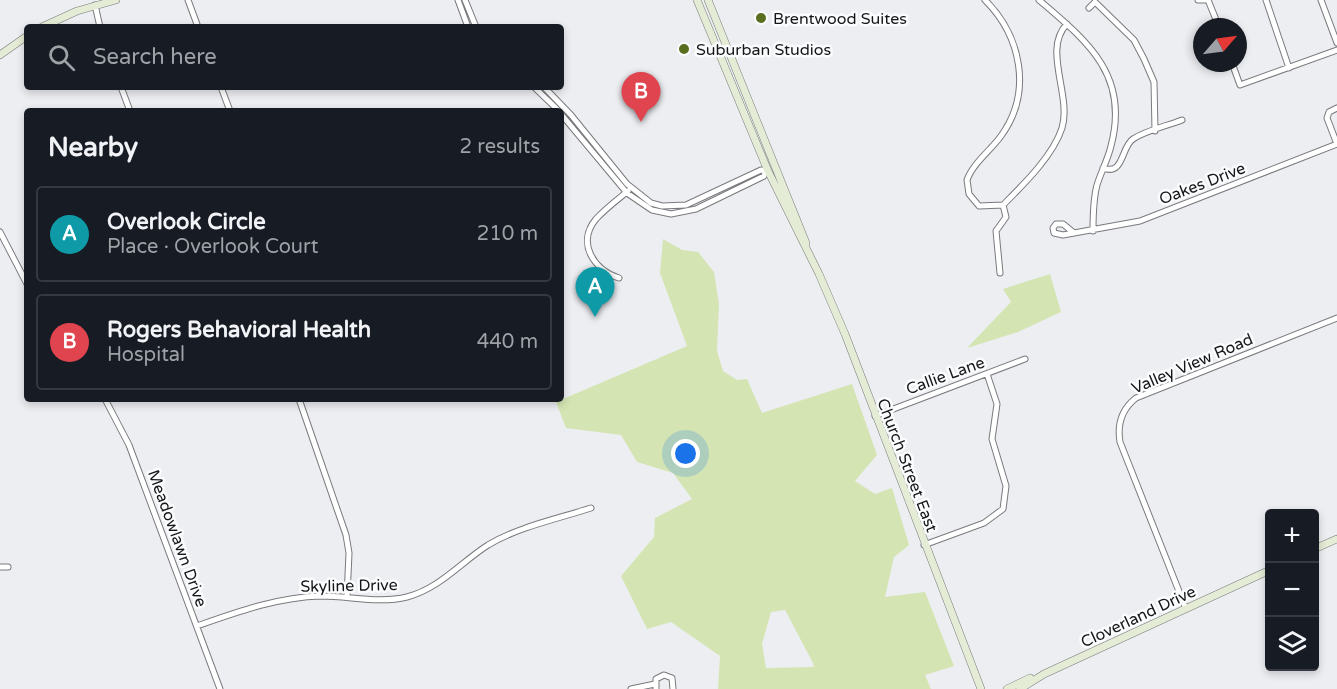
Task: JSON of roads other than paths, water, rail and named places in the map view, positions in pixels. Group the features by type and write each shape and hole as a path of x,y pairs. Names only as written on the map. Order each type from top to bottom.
{"main road":[{"path":"49,24 95,5 116,0"},
{"name":"Church Street East","path":"697,0 766,172 808,252 844,334 981,689"},
{"name":"Church Street East","path":"708,0 808,252"},
{"path":"0,55 24,38"},
{"path":"1319,547 1337,539"},
{"name":"Cloverland Drive","path":"1020,689 1044,674 1265,572"},
{"path":"1006,689 1044,674"}],"street":[{"path":"188,0 197,24"},
{"path":"458,0 467,24"},
{"path":"465,0 475,24"},
{"path":"985,0 1004,22 1015,45 1019,81 1008,123 970,172 966,187 973,201 979,206 1003,205 1041,162 1061,130 1065,109 1058,42 1061,30 1067,24"},
{"path":"1040,0 1098,56 1113,97 1115,129 1095,196 1093,231"},
{"path":"1198,0 1207,0 1215,18"},
{"path":"1266,0 1289,68"},
{"path":"1321,0 1337,43"},
{"path":"1089,8 1095,2 1137,44 1153,80 1155,131"},
{"path":"95,5 99,24"},
{"path":"1235,72 1240,85 1337,50"},
{"path":"122,90 129,108"},
{"path":"221,90 229,108"},
{"path":"537,90 556,108"},
{"path":"547,90 566,108 629,190"},
{"path":"1337,108 1329,112 1327,118 1337,144"},
{"path":"564,117 629,190 651,203 674,207 700,199 761,170 766,172"},
{"path":"1103,168 1116,167 1131,141 1182,120"},
{"name":"Oakes Drive","path":"1074,233 1149,218 1337,144"},
{"path":"619,278 609,275 595,263 587,241 596,220 629,190"},
{"path":"1000,273 996,233 1006,217 1003,205"},
{"path":"0,232 24,278"},
{"name":"Valley View Road","path":"1186,609 1120,442 1119,428 1123,413 1136,398 1337,318"},
{"name":"Callie Lane","path":"875,416 1025,360"},
{"path":"924,545 984,523 1003,508 1006,486 992,439 997,404 987,374"},
{"name":"Meadowlawn Drive","path":"107,402 129,445 220,689"},
{"path":"300,402 346,535 349,560 348,597"},
{"name":"Skyline Drive","path":"197,626 239,611 291,600 314,597 383,600 418,593 444,579 499,540 591,508"},
{"path":"0,567 8,567"},
{"path":"631,689 655,686 658,677 667,675 674,681 673,689"}],"place":[{"name":"Brentwood Suites","path":"761,18"},
{"name":"Suburban Studios","path":"684,49"},
{"name":"Rogers Behavioral Health","path":"641,122"},
{"name":"Overlook Circle","path":"595,317"}]}
